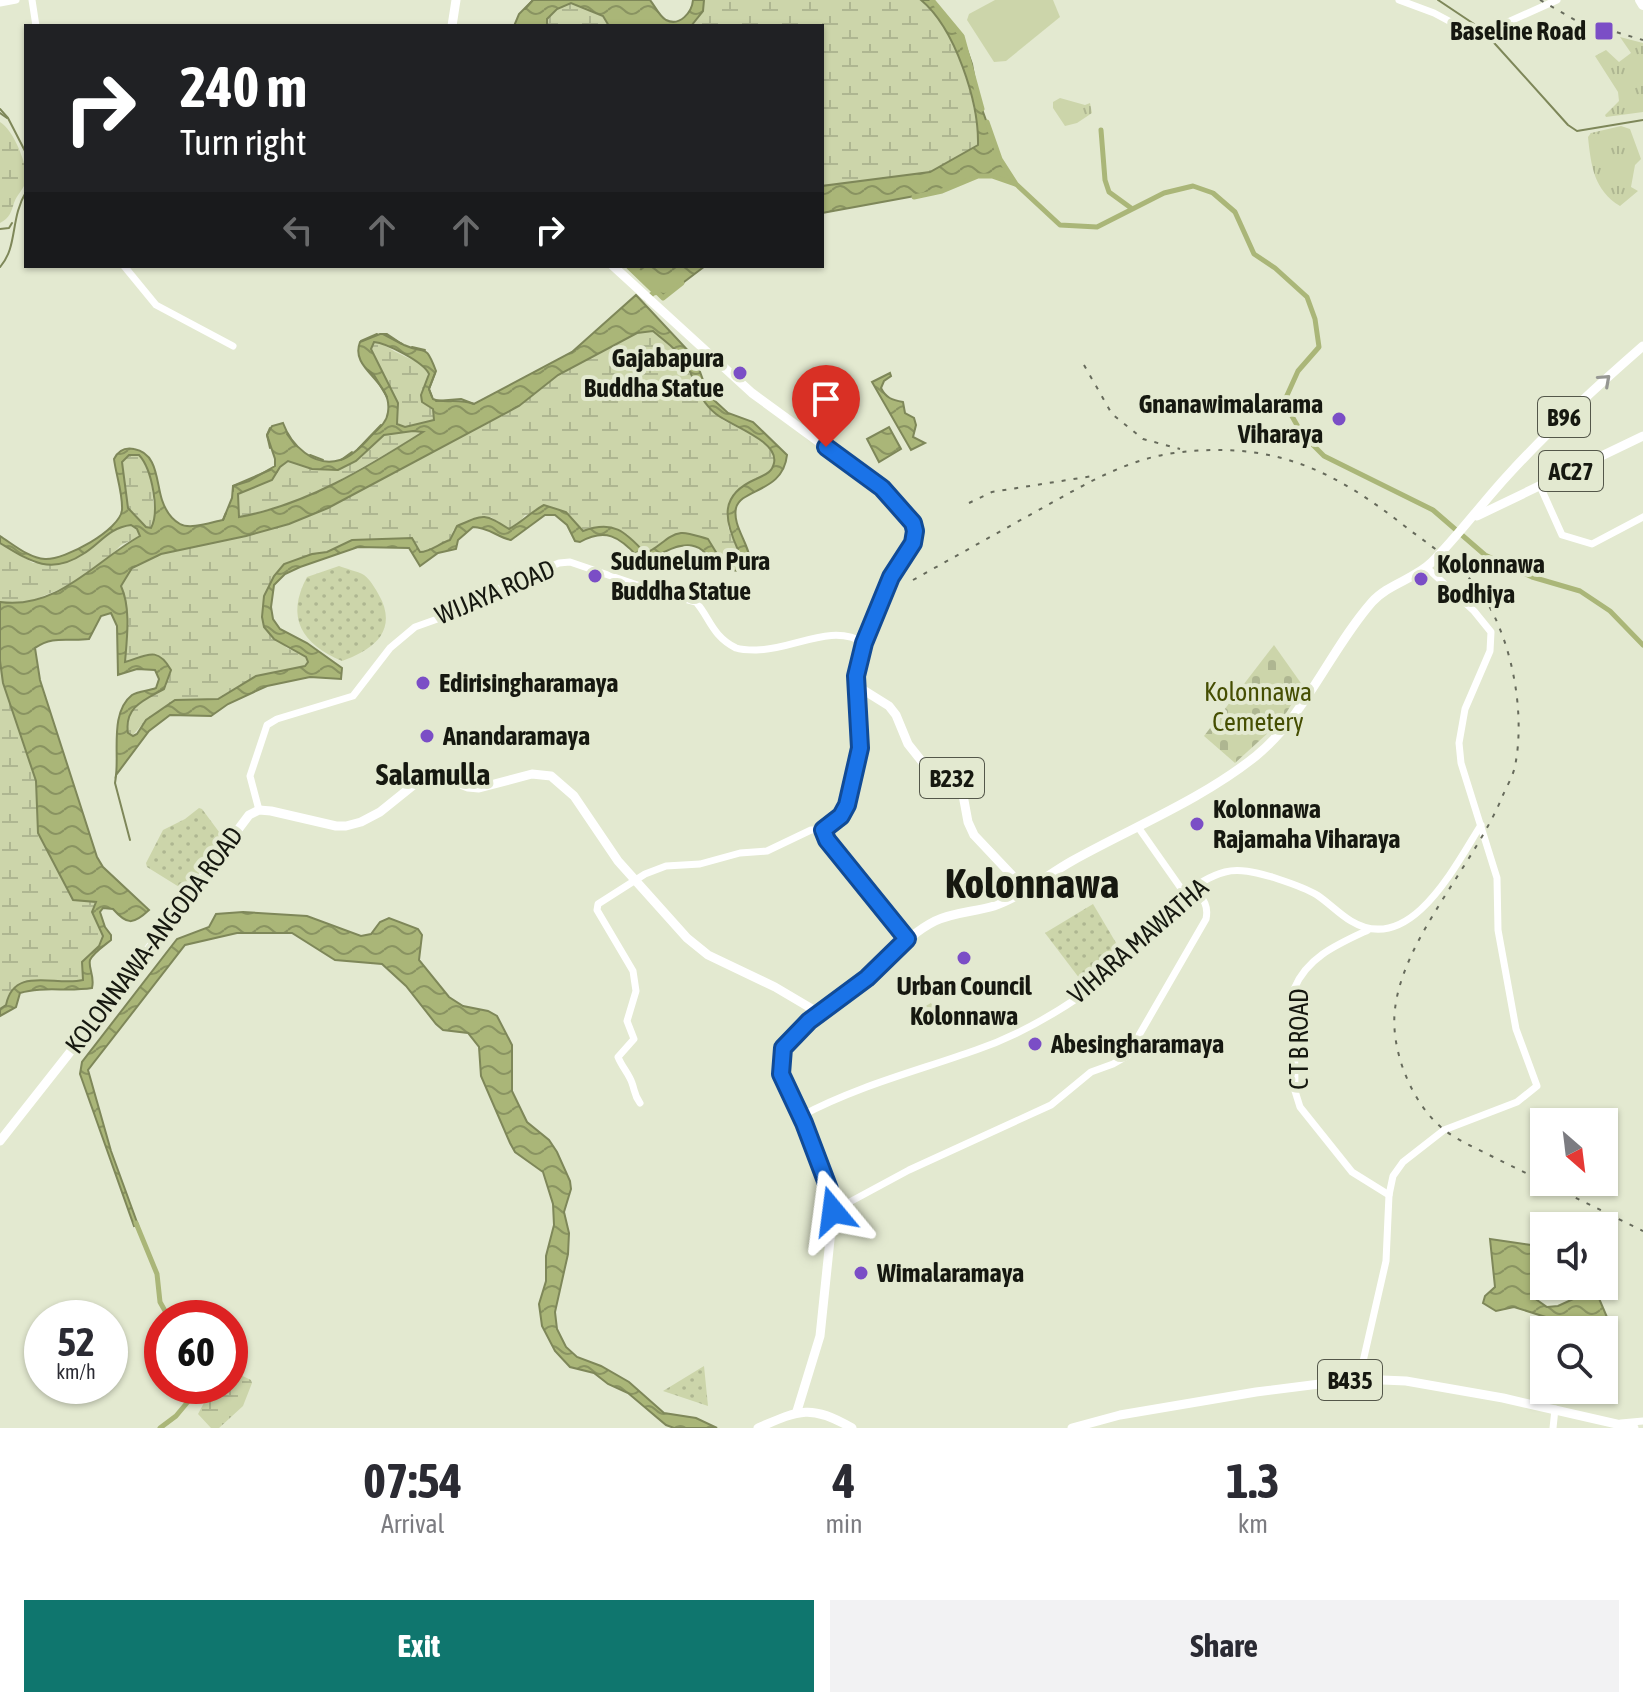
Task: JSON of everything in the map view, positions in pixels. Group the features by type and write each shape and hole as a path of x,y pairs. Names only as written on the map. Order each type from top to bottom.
{"main road":[{"path":"452,24 456,0"},
{"path":"615,268 752,393 882,488 913,523 913,543 891,577 864,643 856,676 857,686"},
{"name":"B96","path":"797,1411 820,1336 833,1211 829,1189 781,1074 781,1055 789,1040 819,1013 867,978 907,939 936,920 994,906 1200,793 1257,755 1274,739 1313,688 1372,602 1385,590 1426,567 1560,420 1643,346"},
{"name":"AC27","path":"1468,521 1643,436"},
{"path":"1491,495 1500,494 1502,499 1498,504"},
{"name":"B232","path":"857,686 889,706 908,744 924,764 954,779 963,795 974,835 1025,889"},
{"name":"KOLONNAWA-ANGODA ROAD","path":"0,1141 245,820 259,810 346,826 380,812 426,775 479,788 532,774 544,774 557,780 574,796 635,881 687,938 708,955 775,987 819,1013"},
{"path":"802,1005 809,1021"},
{"name":"B435","path":"1072,1428 1120,1415 1256,1392 1359,1379 1406,1381 1555,1409 1626,1426 1643,1424"},
{"path":"758,1428 797,1411 820,1414 852,1428"}],"street":[{"path":"0,3 16,0"},
{"path":"32,0 36,24"},
{"path":"1399,0 1482,35 1557,0"},
{"path":"126,268 156,305 233,346"},
{"path":"1540,486 1562,535 1592,544 1643,517"},
{"name":"WIJAYA ROAD","path":"259,810 250,780 267,725 277,719 353,696 390,648 415,627 457,612 484,595 559,563 570,562 696,602 711,627 737,649 768,650 826,635 854,636 864,643"},
{"path":"1359,1379 1386,1261 1389,1195 1393,1176 1403,1162 1444,1130 1517,1102 1537,1086 1516,1029 1498,930 1497,878 1461,763 1458,738 1465,709 1490,651 1491,632 1474,611 1426,567"},
{"path":"640,1103 633,1094 631,1079 618,1057 634,1039 627,1021 636,991 633,971 597,910 600,901 666,866 700,864 740,853 767,851 811,830 823,830 841,816 847,805 860,748 857,686"},
{"path":"1368,930 1393,928 1409,920 1442,885 1481,825"},
{"path":"1138,827 1185,894"},
{"path":"823,830 827,840 907,939"},
{"name":"VIHARA MAWATHA","path":"801,1116 841,1095 1004,1038 1079,997 1185,894 1211,877 1228,871 1263,875 1317,895 1350,921 1368,930"},
{"path":"833,1211 909,1170 1051,1105 1091,1072 1127,1056 1206,919 1206,903 1194,888"},
{"name":"C T B ROAD","path":"1368,930 1328,949 1298,978 1294,989 1295,1091 1300,1107 1340,1160 1352,1172 1389,1195"},
{"path":"1553,1428 1555,1409"}],"green space":[{"path":"704,0 921,0 944,28 962,67 974,108 978,145 931,172 824,186 824,24 693,24 703,11"},
{"path":"995,0 1053,0 1060,17 1006,61 994,62 967,20 969,14"},
{"path":"571,3 603,16 608,24 547,24 547,19 557,9"},
{"path":"1620,37 1643,43 1643,112 1606,117 1619,101 1618,92 1595,56 1606,50 1619,62 1631,53"},
{"path":"1060,98 1085,105 1090,103 1092,113 1077,123 1065,126 1053,108 1053,102"},
{"path":"0,122 19,148 24,163 24,186 10,214 0,223"},
{"path":"1621,126 1630,129 1641,159 1635,165 1631,187 1638,191 1620,206 1599,185 1588,137 1591,133"},
{"path":"653,331 684,359 692,380 723,420 765,442 774,453 774,463 769,473 735,492 728,527 738,551 733,560 728,562 719,557 708,539 667,539 655,550 645,553 627,534 583,531 566,512 525,515 509,529 491,517 453,530 451,540 424,552 420,552 407,538 352,540 327,552 284,564 264,596 264,627 287,648 306,657 308,662 304,666 256,676 218,699 175,700 146,720 132,736 128,733 128,722 134,708 167,685 147,654 125,662 127,614 121,586 132,568 161,554 246,536 289,524 328,508 519,406 558,375 637,333"},
{"path":"374,342 423,365 428,373 422,402 433,409 434,420 404,427 397,424 371,349"},
{"path":"424,432 323,490 285,505 239,517 238,494 272,480 288,461 312,469 338,470 384,435"},
{"path":"129,455 139,455 148,470 156,518 151,528 146,527 128,508 122,462"},
{"path":"131,525 140,536 121,545 101,566 75,583 21,605 0,602 0,543 33,563 59,560 83,554 109,533"},
{"path":"339,566 367,577 380,598 386,623 378,640 342,661 308,638 298,617 298,605 307,577"},
{"name":"Kolonnawa Cemetery","path":"1274,645 1303,686 1281,721 1235,763 1204,736"},
{"path":"0,661 3,683 36,781 38,833 96,902 92,912 103,936 99,946 87,956 81,982 31,981 8,995 6,1005 0,1009"},
{"path":"199,808 225,840 188,889 184,890 147,867 146,863 163,830"},
{"path":"1093,904 1122,953 1086,987 1045,933"},
{"path":"931,1003 938,1014 917,1026 911,1014"},
{"path":"704,1366 708,1406 663,1391"},
{"path":"203,1404 244,1404 219,1428 211,1428 198,1414"}],"water":[{"path":"533,0 650,0 661,16 676,22 684,17 693,0 704,0 703,11 693,24 608,24 603,16 571,3 557,9 547,19 547,24 515,24 519,14"},
{"path":"921,0 932,0 962,36 972,64 978,98 1000,159 1016,184 992,176 978,176 942,191 824,213 824,186 930,172 978,145 974,108 963,67 933,13"},
{"path":"632,268 702,268 663,298"},
{"path":"636,295 695,358 707,391 715,401 728,413 753,422 787,455 778,476 739,502 736,508 735,515 750,564 740,571 719,569 702,550 686,545 669,550 637,567 638,557 618,539 597,535 575,541 567,525 555,515 545,515 511,540 473,527 458,540 456,549 438,553 420,566 409,548 358,547 285,574 274,585 271,607 273,619 280,629 307,643 342,668 341,679 310,677 267,686 228,704 211,716 170,715 149,731 116,775 121,711 132,695 156,688 159,679 155,670 137,669 118,675 117,626 111,613 101,616 89,639 55,640 35,648 40,680 97,857 103,867 149,910 130,921 113,909 103,908 100,912 111,940 90,960 92,988 20,993 16,1007 0,1016 0,1009 6,1005 10,993 27,981 83,980 82,962 99,946 103,936 92,912 96,902 73,900 38,833 36,781 3,683 0,602 40,599 58,591 140,536 131,525 123,527 71,561 50,565 20,555 0,543 0,536 27,554 45,559 65,555 102,535 119,518 122,510 114,459 124,449 134,449 148,456 167,510 184,526 223,520 232,498 233,486 275,466 267,435 272,426 283,423 298,446 313,458 330,462 348,456 379,429 387,416 388,401 384,392 365,368 358,352 360,342 380,334 387,334 404,345 427,353 436,371 429,389 433,399 474,404 572,352","holes":["653,331 674,349 685,361 710,408 762,441 774,455 770,471 744,485 730,500 728,518 738,550 733,560 728,562 719,557 708,539 684,533 671,536 645,553 625,533 611,527 583,531 566,512 544,505 509,529 489,518 473,519 457,526 450,540 424,552 420,552 412,538 352,540 327,552 284,564 264,596 264,627 274,639 306,657 308,662 305,666 256,676 218,699 175,700 146,720 137,734 133,736 128,733 132,711 164,689 171,670 161,657 151,654 125,662 127,613 121,586 132,568 161,554 246,536 289,524 328,508 519,406 558,375 637,333","374,342 387,346 426,369 429,374 421,395 422,402 433,409 434,420 405,427 397,424 398,403 371,349","423,432 335,484 288,504 239,517 238,494 272,480 288,461 312,469 338,470 356,461 384,435","129,455 139,455 148,470 155,502 151,528 146,527 128,508 122,462"]},
{"path":"890,373 891,376 881,388 890,398 903,402 905,413 914,418 916,425 913,437 925,443 911,450 872,382"},
{"path":"889,427 901,449 879,462 867,439"},
{"path":"243,912 307,916 361,936 371,934 380,922 389,918 418,929 422,935 419,960 449,997 463,1006 497,1016 512,1045 512,1091 527,1122 549,1140 557,1152 570,1181 571,1189 564,1212 569,1233 568,1254 555,1312 557,1329 566,1347 577,1357 629,1382 664,1413 696,1418 717,1428 674,1428 666,1425 628,1393 594,1373 570,1367 555,1351 542,1326 539,1304 546,1281 546,1256 554,1225 553,1204 543,1172 515,1152 510,1143 481,1076 479,1047 468,1033 443,1030 406,986 382,964 335,960 292,933 237,933 185,945 88,1070 111,1151 138,1225 134,1226 80,1074 82,1062 177,939 209,927 216,914"},
{"path":"1490,1239 1530,1245 1530,1300 1537,1300 1547,1307 1571,1300 1600,1300 1606,1316 1542,1316 1514,1307 1496,1311 1483,1303 1485,1296 1495,1287"}],"waterway":[{"path":"525,9 533,0"},
{"path":"932,0 962,36 982,109"},
{"path":"1438,0 1483,30"},
{"path":"1487,35 1568,125 1577,131 1643,120"},
{"path":"0,109 24,149"},
{"path":"0,113 7,118"},
{"path":"987,122 1000,159 1016,184 1060,225 1097,227 1164,193 1193,186 1213,193 1235,212 1254,254 1307,297 1315,319 1319,347 1298,371 1284,402 1302,434 1324,456 1433,510 1485,555 1532,577 1580,591 1610,611 1643,645"},
{"path":"1101,130 1105,180 1109,192 1131,208"},
{"path":"914,197 942,191 978,176 992,176 1015,184"},
{"path":"0,267 6,259 24,196"},
{"path":"0,229 9,228 12,223"},
{"path":"632,268 656,291"},
{"path":"646,299 656,291 663,298 682,283"},
{"path":"361,341 377,334"},
{"path":"383,334 402,344"},
{"path":"412,347 425,350"},
{"path":"368,370 387,397"},
{"path":"432,397 429,389 435,373"},
{"path":"436,401 461,399 474,404"},
{"path":"358,449 381,425"},
{"path":"270,428 267,435 270,448"},
{"path":"287,434 295,445"},
{"path":"341,460 352,452"},
{"path":"310,455 323,460"},
{"path":"233,491 233,486 270,470"},
{"path":"223,520 226,513"},
{"path":"116,776 115,783 130,840"},
{"path":"136,1223 157,1274 160,1300"},
{"path":"160,1428 186,1404"}],"railway":[{"path":"1540,0 1575,20 1643,40"},
{"path":"1084,365 1112,414 1143,439 1180,449"},
{"path":"913,580 1119,468 1174,453 1209,450 1271,455 1326,475 1380,507 1460,569 1482,594 1504,639 1516,691 1518,743 1513,773 1491,821 1411,955 1395,1009 1394,1025 1400,1057 1421,1104 1448,1133 1643,1231"},
{"path":"969,503 992,492 1093,476"}],"place":[{"name":"Baseline Road","path":"1604,31"},
{"name":"Gajabapura Buddha Statue","path":"740,373"},
{"name":"Gnanawimalarama Viharaya","path":"1339,419"},
{"name":"Sudunelum Pura Buddha Statue","path":"595,576"},
{"name":"Kolonnawa Bodhiya","path":"1421,579"},
{"name":"Edirisingharamaya","path":"423,683"},
{"name":"Anandaramaya","path":"427,736"},
{"name":"Kolonnawa Rajamaha Viharaya","path":"1197,824"},
{"name":"Urban Council Kolonnawa","path":"964,958"},
{"name":"Abesingharamaya","path":"1035,1044"},
{"name":"Wimalaramaya","path":"861,1273"}],"district":[{"name":"Salamulla","path":"433,774"},
{"name":"Kolonnawa","path":"1032,883"}],"route":[{"path":"826,447 882,488 913,523 915,531 913,543 891,577 864,643 856,676 860,748 847,805 841,816 823,830 827,840 907,939 867,978 809,1021 789,1040 781,1055 781,1074 804,1123 829,1189 833,1211"}]}
